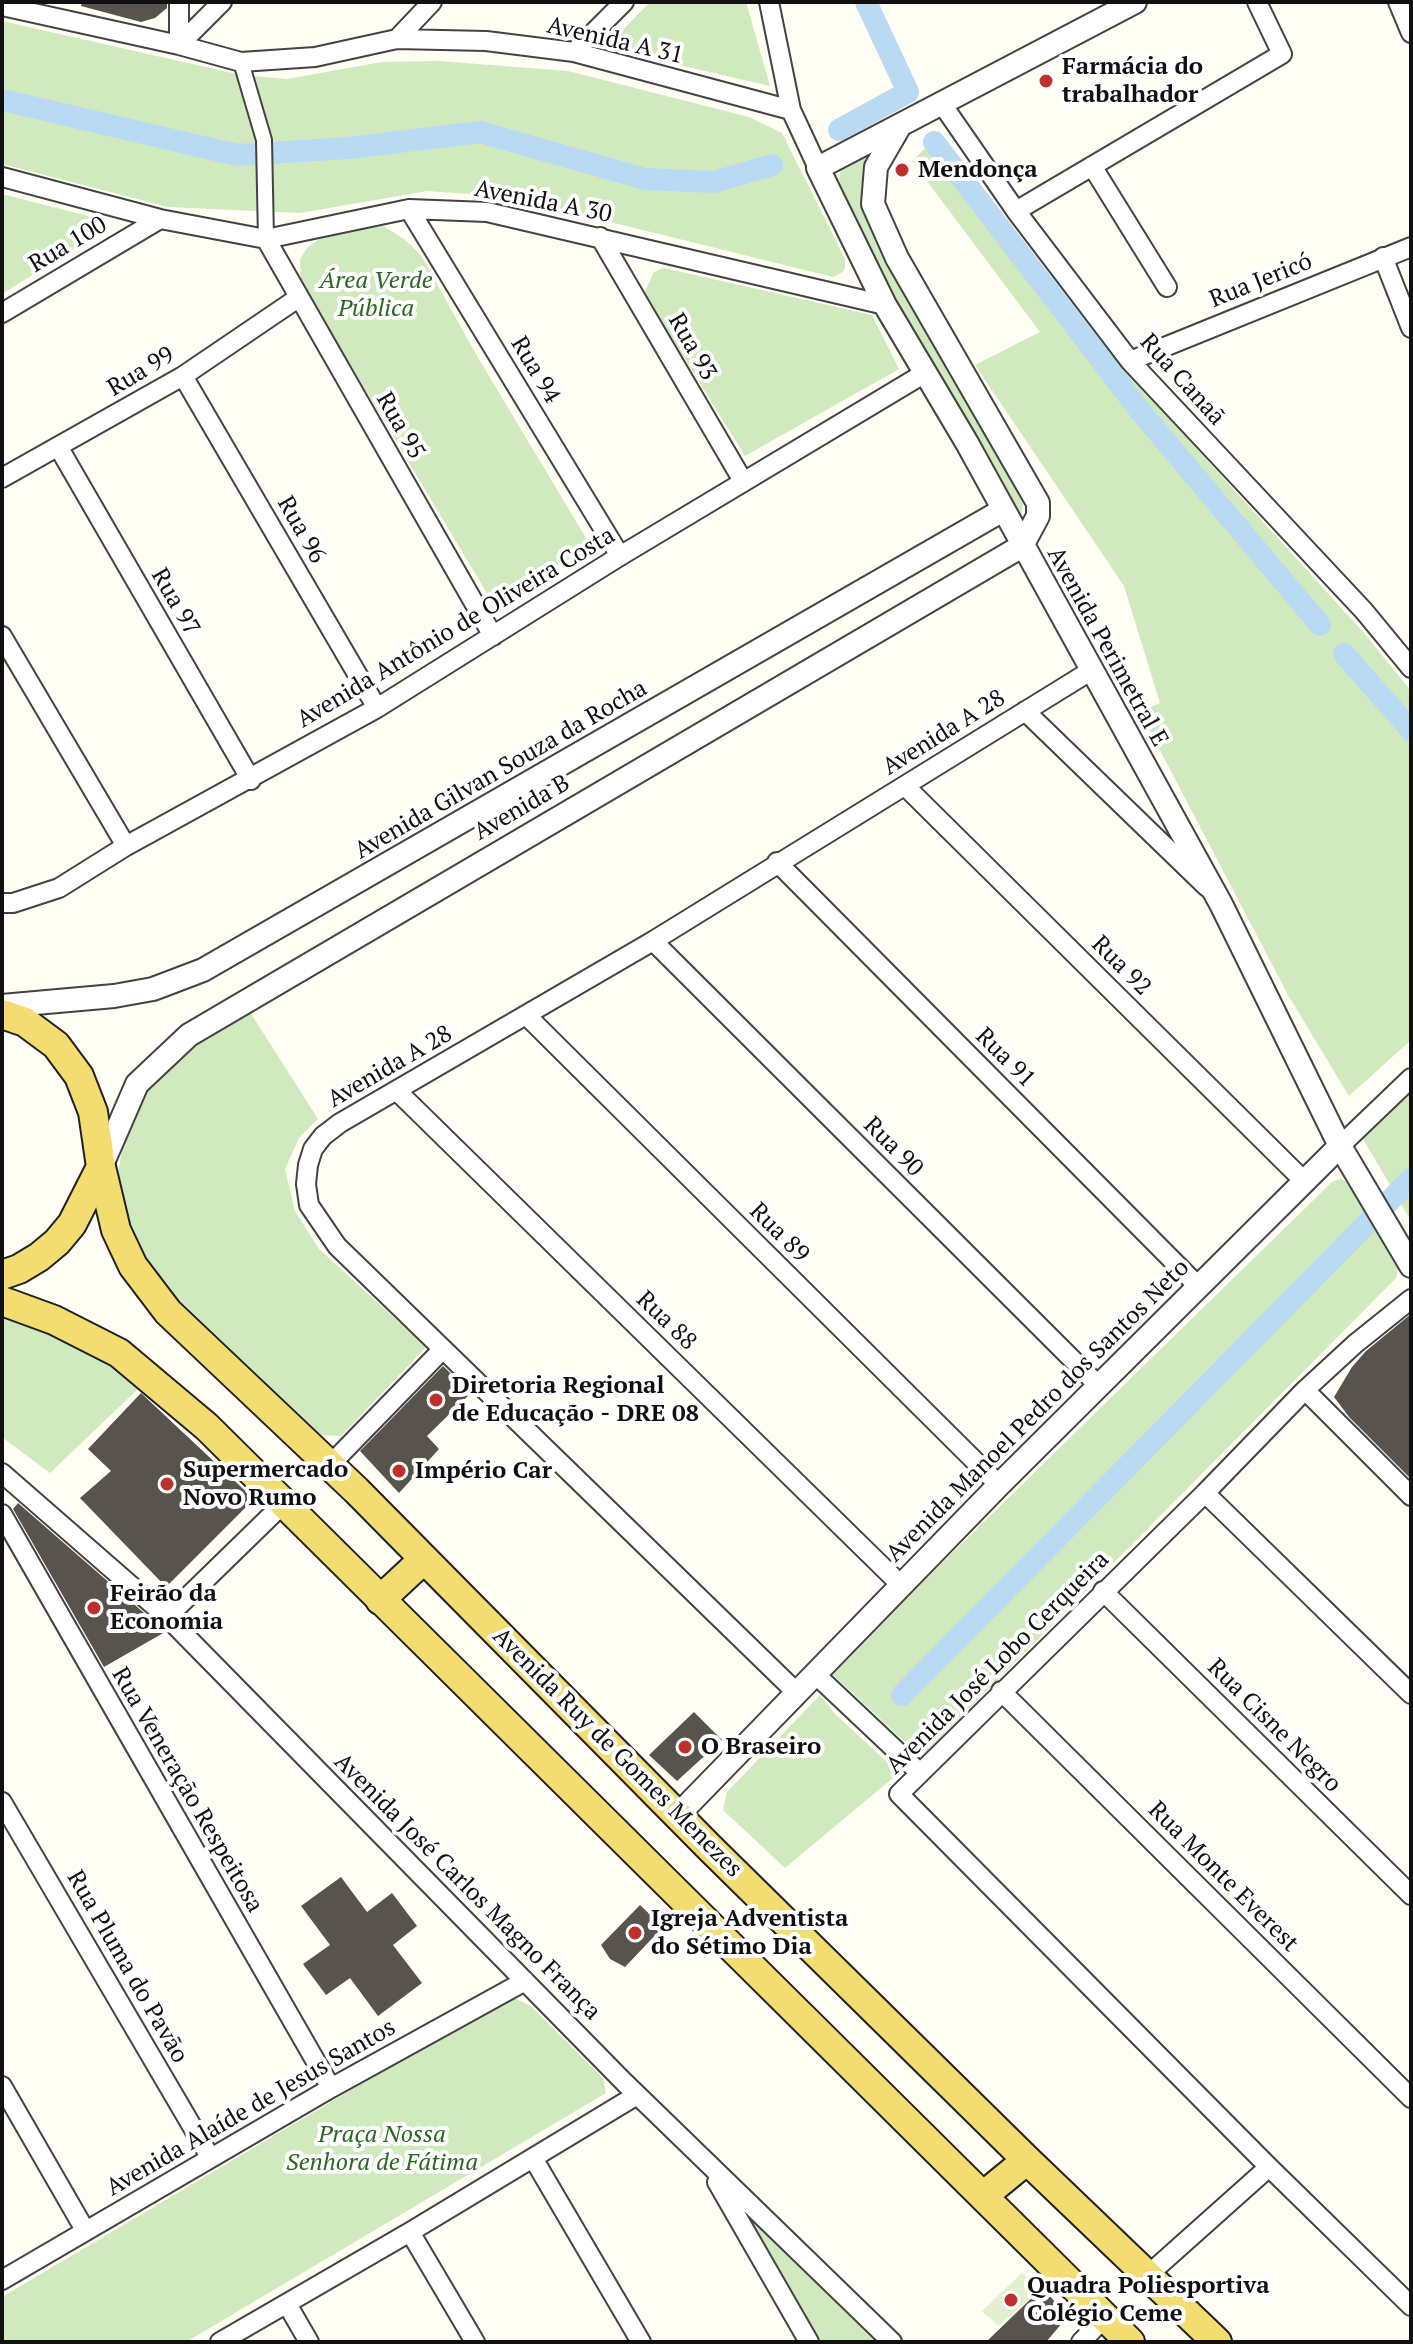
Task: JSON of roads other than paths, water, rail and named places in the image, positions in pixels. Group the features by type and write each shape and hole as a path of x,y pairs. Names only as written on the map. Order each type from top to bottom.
{"main road":[{"name":"Avenida Ruy de Gomes Menezes","path":"2,1014 25,1022 56,1045 79,1076 93,1112 101,1167 116,1230 133,1266 168,1312 330,1465 678,1815 1027,2160 1217,2342"},
{"path":"2,1275 19,1269 57,1242 72,1224 101,1167"},
{"path":"2,1301 54,1320 119,1353 197,1418 1130,2342"},
{"path":"380,1600 424,1559"},
{"path":"983,2196 1027,2160"}],"street":[{"path":"179,2 179,45"},
{"path":"179,45 222,2"},
{"path":"397,39 432,2"},
{"path":"574,52 624,2"},
{"path":"769,2 791,110 885,305 1022,546"},
{"path":"818,168 1135,2"},
{"path":"1016,211 1282,54 1257,2"},
{"path":"1398,2 1411,33"},
{"name":"Avenida A 31","path":"2,6 33,8 241,62 315,57 397,39 486,41 574,52 791,110"},
{"path":"241,62 264,140 266,239"},
{"name":"Rua Canaã","path":"942,104 1016,211 1130,361 1364,611 1411,668"},
{"name":"Avenida Perimetral E","path":"899,127 876,167 873,204 897,258 1038,503 1038,516 1022,546 1215,895 1340,1146"},
{"path":"1092,166 1167,287"},
{"name":"Avenida A 30","path":"2,177 160,219 266,239 409,209 487,212 885,305"},
{"name":"Rua 94","path":"409,209 620,556"},
{"name":"Rua 100","path":"2,313 160,219"},
{"name":"Rua 93","path":"600,237 743,481"},
{"name":"Rua 95","path":"266,239 493,636"},
{"name":"Rua Jericó","path":"1130,361 1411,247"},
{"path":"1383,257 1410,325"},
{"name":"Rua 99","path":"2,478 183,376 298,298"},
{"name":"Avenida Antônio de Oliveira Costa","path":"2,903 13,903 59,888 126,846 377,708 620,556 925,373"},
{"name":"Rua 96","path":"183,376 377,708"},
{"name":"Rua 97","path":"59,448 251,780"},
{"name":"Avenida Gilvan Souza da Rocha","path":"2,1006 114,996 153,989 203,970 1003,510"},
{"name":"Avenida B","path":"101,1167 137,1084 189,1035 1022,546"},
{"path":"2,636 126,846"},
{"name":"Avenida A 28","path":"796,1692 337,1246 309,1205 306,1184 308,1165 318,1143 340,1123 653,941 1092,670"},
{"path":"1025,711 1215,895"},
{"name":"Rua 92","path":"905,786 1304,1181"},
{"name":"Rua 91","path":"777,862 1199,1287"},
{"name":"Rua 90","path":"653,941 1100,1387"},
{"name":"Rua 89","path":"526,1015 999,1485"},
{"path":"1411,1078 1340,1146 1411,1266"},
{"name":"Rua 88","path":"397,1091 901,1585"},
{"name":"Avenida Manoel Pedro dos Santos Neto","path":"678,1815 999,1485 1340,1146"},
{"name":"Avenida José Lobo Cerqueira","path":"1411,1299 1305,1390 1205,1493 899,1794 1411,2306"},
{"path":"330,1465 443,1349"},
{"path":"1305,1390 1411,1496"},
{"name":"Avenida José Carlos Magno França","path":"2,1473 167,1617 637,2095 892,2342"},
{"path":"1205,1493 1411,1694"},
{"path":"167,1617 283,1504"},
{"name":"Rua Veneração Respeitosa","path":"2,1514 331,2088"},
{"name":"Rua Cisne Negro","path":"1103,1591 1411,1895"},
{"path":"814,1673 919,1772"},
{"name":"Rua Monte Everest","path":"1001,1691 1411,2098"},
{"name":"Rua Pluma do Pavão","path":"2,1802 210,2157"},
{"name":"Avenida Alaíde de Jesus Santos","path":"2,2280 210,2157 525,1981"},
{"path":"2,2086 85,2230"},
{"path":"220,2342 637,2095"},
{"path":"533,2158 641,2342"},
{"path":"705,2162 809,2342"},
{"path":"1148,2275 1269,2167"},
{"path":"410,2232 475,2342"},
{"path":"287,2304 309,2342"},
{"path":"1081,2342 1105,2317"}],"waterway":[{"path":"839,130 908,92 866,2"},
{"path":"2,100 237,155 349,148 480,132 645,179 714,182 772,165"},
{"path":"934,142 1141,412 1320,625"},
{"path":"1344,654 1411,730"},
{"path":"902,1695 1411,1179"}],"place":[{"name":"Farmácia do trabalhador","path":"1046,81"},
{"name":"Mendonça","path":"902,170"},
{"name":"Diretoria Regional de Educação - DRE 08","path":"436,1400"},
{"name":"Império Car","path":"399,1471"},
{"name":"Supermercado Novo Rumo","path":"167,1484"},
{"name":"Feirão da Economia","path":"94,1608"},
{"name":"O Braseiro","path":"685,1747"},
{"name":"Igreja Adventista do Sétimo Dia","path":"635,1933"},
{"name":"Quadra Poliesportiva Colégio Ceme","path":"1011,2300"}],"park label":[{"name":"Área Verde Pública","path":"376,295"},
{"name":"Praça Nossa Senhora de Fátima","path":"382,2149"}]}
